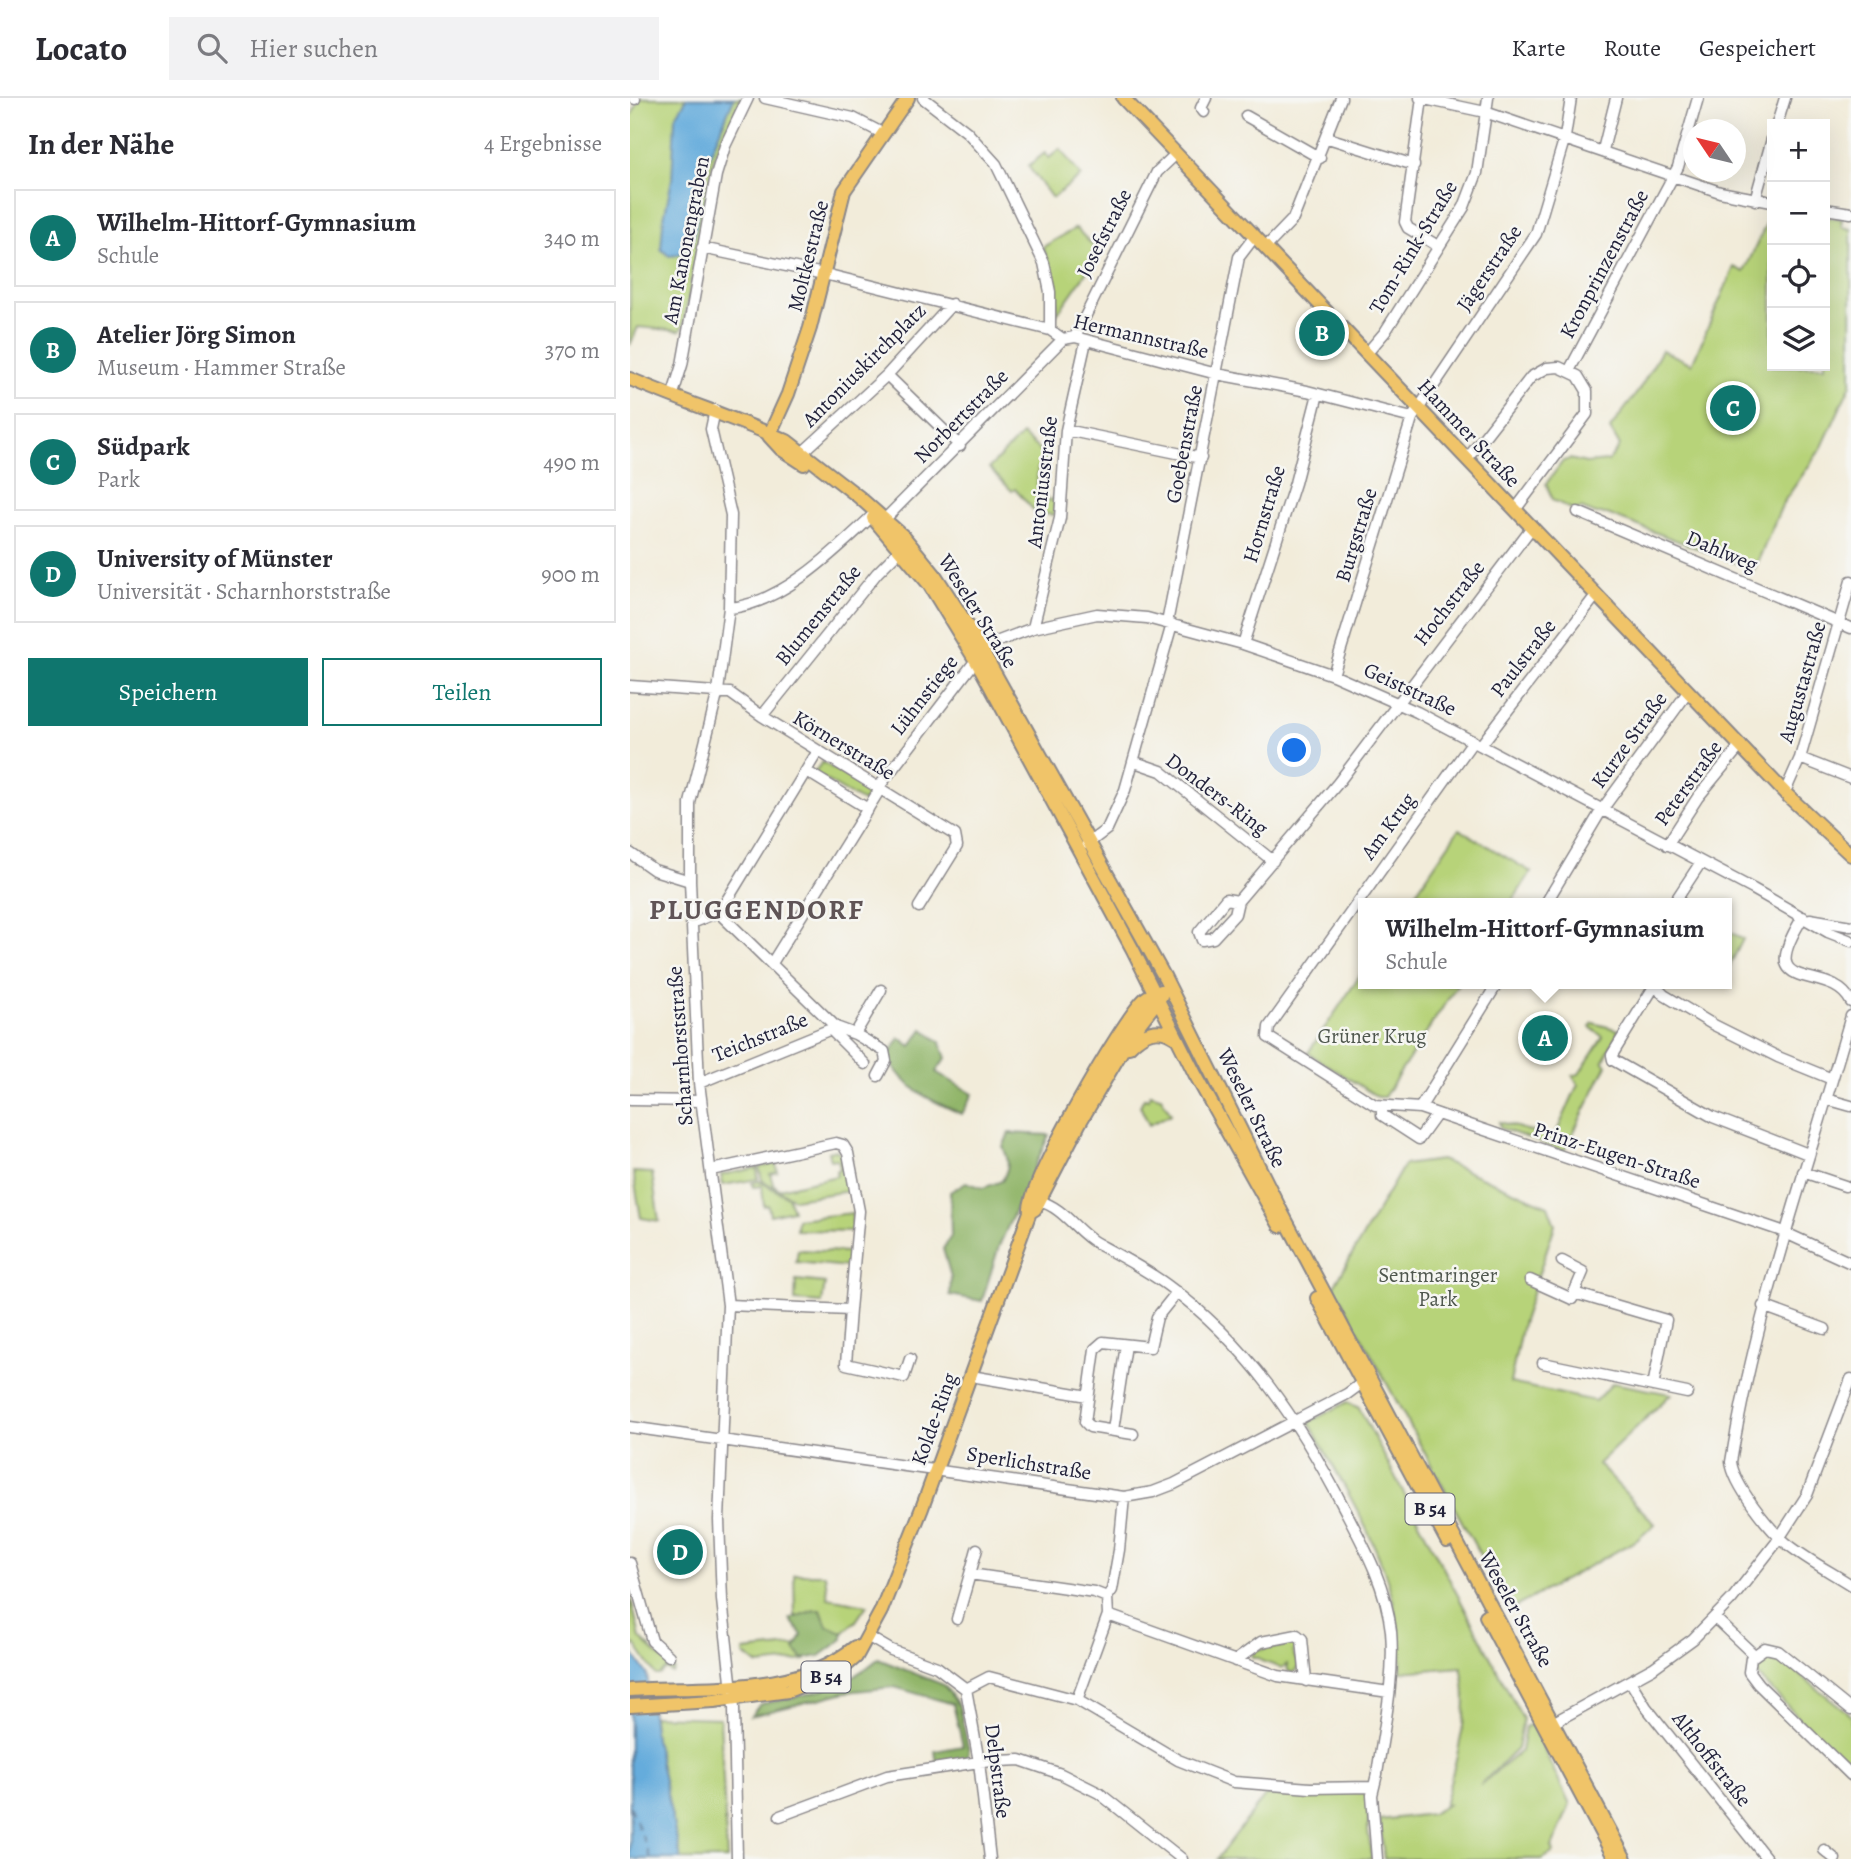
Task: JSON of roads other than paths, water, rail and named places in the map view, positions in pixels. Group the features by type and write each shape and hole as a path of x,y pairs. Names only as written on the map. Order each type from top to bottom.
{"main road":[{"name":"Moltkestraße","path":"769,436 805,347 844,191 908,98"},
{"name":"Hammer Straße","path":"1123,98 1367,353 1415,413 1467,459 1786,794 1851,855"},
{"name":"Weseler Straße","path":"630,379 715,410 769,436 784,440 885,519 951,598 976,653 1176,1038 1365,1380 1550,1725 1626,1859"},
{"name":"Weseler Straße","path":"769,436 776,445 840,489 905,545"},
{"name":"Weseler Straße","path":"976,653 1169,988 1365,1380"},
{"name":"Hammer Straße","path":"1786,794 1791,805 1851,863"},
{"name":"Kolde-Ring","path":"733,1692 808,1674 844,1656 867,1636 881,1611 931,1471 971,1376 1010,1259 1030,1212 1039,1201 1079,1124 1124,1052 1133,1032 1156,997 1169,988"},
{"name":"Kolde-Ring","path":"1030,1212 1031,1198 1082,1097 1137,1009 1146,998 1156,997"},
{"name":"Kolde-Ring","path":"1124,1052 1140,1036 1151,1031 1162,1031 1176,1038"},
{"name":"B 54","path":"630,1690 671,1687 733,1692"},
{"name":"B 54","path":"630,1706 673,1704 733,1692"},
{"name":"Weseler Straße","path":"1550,1725 1615,1859"}],"street":[{"name":"Am Kanonengraben","path":"673,394 682,365 720,160 748,98"},
{"path":"765,98 853,118 882,133"},
{"path":"923,98 972,136 996,164 1044,263 1050,292 1051,330"},
{"path":"1203,112 1206,98"},
{"path":"1266,247 1293,219 1328,138 1340,98"},
{"path":"1438,246 1406,226 1421,98 1485,112 1604,150 1674,176 1767,201"},
{"name":"Tom-Rink-Straße","path":"1367,353 1385,332 1464,207 1471,189 1488,98"},
{"name":"Jägerstraße","path":"1415,413 1536,234 1565,137 1570,98"},
{"path":"1604,150 1616,98"},
{"name":"Kronprinzenstraße","path":"1569,371 1674,176 1698,98"},
{"path":"1778,119 1784,98"},
{"path":"1246,116 1320,158"},
{"path":"1328,138 1414,165"},
{"name":"Josefstraße","path":"1075,337 1157,172 1177,154"},
{"path":"1755,200 1767,157"},
{"path":"1830,210 1851,213"},
{"name":"Goebenstraße","path":"1087,844 1107,829 1115,816 1135,762 1170,624 1239,257 1255,236"},
{"name":"Hermannstraße","path":"702,248 952,304 1051,330 1063,339 1075,337 1217,374 1415,413"},
{"name":"Antoniuskirchplatz","path":"802,453 887,375 952,304"},
{"name":"Norbertstraße","path":"885,519 1063,339"},
{"name":"Antoniusstraße","path":"1033,628 1060,518 1066,430 1086,341"},
{"path":"1467,459 1531,377 1547,368 1559,367 1569,371 1584,384 1587,391 1587,414 1515,510"},
{"path":"887,375 960,446"},
{"name":"Hornstraße","path":"1243,644 1294,483 1318,394"},
{"name":"Scharnhorststraße","path":"715,410 711,429 731,515 729,608 718,691 690,803 690,881 699,1083 728,1305 720,1439 721,1575 733,1692 737,1859"},
{"name":"Burgstraße","path":"1333,676 1415,413"},
{"path":"1066,430 1201,458"},
{"name":"Dahlweg","path":"1578,512 1851,628"},
{"path":"729,608 752,605 788,584 819,564 872,517"},
{"name":"Hochstraße","path":"1397,703 1532,527"},
{"name":"Blumenstraße","path":"761,716 876,574 905,545"},
{"name":"Augustastraße","path":"1786,794 1800,758 1851,581"},
{"name":"Paulstraße","path":"1477,743 1597,594"},
{"name":"Geiststraße","path":"976,653 1033,628 1097,614 1128,615 1243,644 1333,676 1397,703 1701,862 1828,932 1851,941"},
{"name":"Lühnstiege","path":"772,963 879,789 976,653"},
{"name":"Körnerstraße","path":"630,686 730,693 761,716 957,838 957,846 919,907"},
{"name":"Kurze Straße","path":"1549,898 1601,811 1688,692"},
{"name":"Donders-Ring","path":"1238,901 1338,783 1397,703"},
{"name":"Am Krug","path":"1363,898 1477,743"},
{"name":"Peterstraße","path":"1667,845 1698,797 1741,745"},
{"path":"691,923 718,912 818,751"},
{"path":"1800,758 1851,778"},
{"name":"Donders-Ring","path":"1135,762 1161,771 1273,861"},
{"name":"Körnerstraße","path":"806,771 868,809"},
{"path":"630,853 654,870 690,881"},
{"path":"1677,898 1701,862"},
{"name":"Am Krug","path":"1358,905 1269,1027 1268,1037 1382,1108"},
{"path":"718,912 772,963 865,1064"},
{"path":"1805,918 1785,948 1786,963 1792,970 1841,990 1851,1003"},
{"name":"Geiststraße","path":"1805,918 1851,926"},
{"path":"1420,1108 1494,989"},
{"path":"1651,989 1612,1055 1613,1060 1713,1117 1808,1154"},
{"path":"1659,989 1712,1024 1832,1079"},
{"path":"855,1034 881,990"},
{"path":"1851,1016 1763,1306 1745,1377 1731,1462 1755,1509 1779,1536 1807,1558 1851,1585"},
{"path":"833,1028 855,1034 884,1051 886,1061 878,1076"},
{"name":"Teichstraße","path":"699,1083 833,1028"},
{"path":"1826,1099 1851,1106"},
{"path":"630,1100 701,1101"},
{"path":"1382,1108 1382,1115 1387,1120 1419,1139 1437,1114"},
{"name":"Prinz-Eugen-Straße","path":"1382,1108 1420,1108 1784,1232 1851,1262"},
{"path":"711,1170 836,1143 845,1147 859,1211 846,1364 904,1377 910,1359"},
{"path":"1803,1172 1845,1185"},
{"path":"1039,1201 1054,1206 1095,1242 1177,1292 1208,1317 1270,1384 1295,1420 1332,1484 1380,1581 1391,1631 1390,1692 1377,1774 1372,1787 1377,1859"},
{"path":"1530,1280 1572,1299 1583,1272 1562,1261"},
{"path":"1133,1434 1090,1427 1085,1422 1097,1345 1103,1342 1150,1347 1157,1317 1177,1292"},
{"path":"1574,1293 1666,1320 1653,1386"},
{"path":"728,1305 850,1310"},
{"path":"1763,1306 1825,1329"},
{"path":"1113,1430 1126,1345"},
{"path":"1543,1363 1687,1393"},
{"path":"971,1376 1088,1396"},
{"path":"1550,1725 1630,1681 1688,1643 1747,1582 1807,1494 1851,1379"},
{"name":"Sperlichstraße","path":"630,1427 931,1471 1129,1496 1161,1490 1347,1394 1365,1380"},
{"path":"1077,1700 1108,1615 1107,1597 1112,1590 1129,1496"},
{"path":"957,1619 977,1549"},
{"path":"630,1563 652,1641 669,1656"},
{"path":"970,1574 1094,1592 1107,1597"},
{"path":"1108,1615 1278,1676 1390,1692"},
{"path":"1715,1618 1753,1654"},
{"path":"1236,1661 1261,1642 1297,1634 1302,1639 1306,1681"},
{"path":"867,1636 891,1650 937,1667 966,1689 989,1678 1077,1700 1209,1775 1258,1786 1372,1787"},
{"path":"1753,1654 1765,1648 1779,1651 1851,1710"},
{"path":"1753,1654 1749,1672 1758,1684 1851,1775"},
{"name":"Althoffstraße","path":"1630,1681 1659,1723 1766,1859"},
{"name":"Delpstraße","path":"966,1689 979,1762 990,1859"},
{"path":"780,1816 876,1779 979,1762 1020,1760 1074,1779 1117,1805 1182,1859"},
{"path":"1824,1850 1835,1859"}],"water":[{"path":"687,98 734,98 708,159 693,242 678,255 669,256 661,249 663,223 672,179 675,118"},
{"path":"630,1649 647,1674 655,1739 681,1859 630,1859"}],"place":[{"name":"Atelier Jörg Simon","path":"1322,333"},
{"name":"Südpark","path":"1733,408"},
{"name":"Wilhelm-Hittorf-Gymnasium","path":"1545,1038"},
{"name":"University of Münster","path":"680,1552"}],"district":[{"name":"PLUGGENDORF","path":"757,910"}],"park label":[{"name":"Grüner Krug","path":"1372,1036"},
{"name":"Sentmaringer Park","path":"1438,1287"}]}
